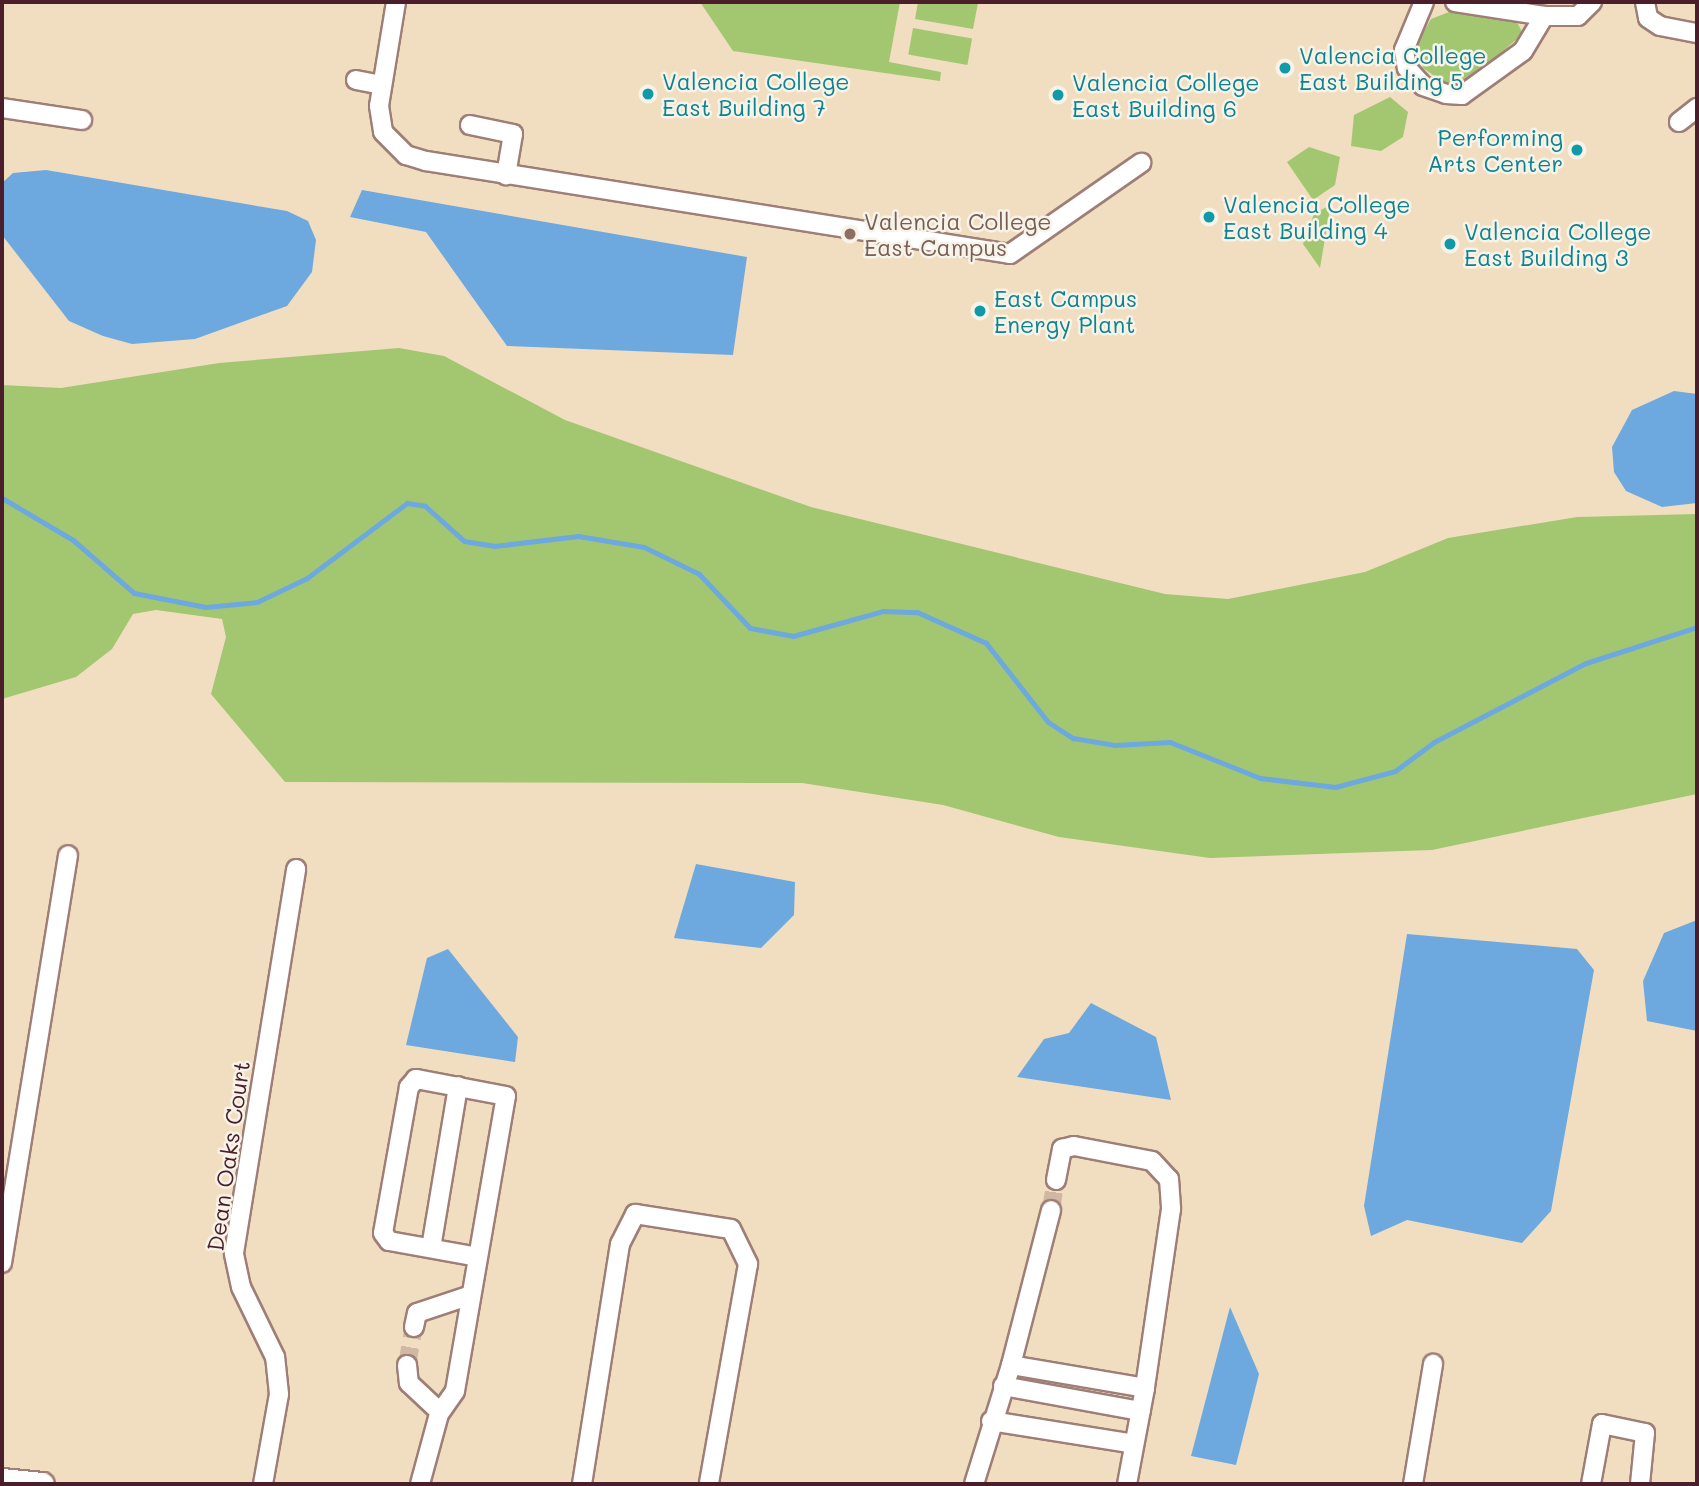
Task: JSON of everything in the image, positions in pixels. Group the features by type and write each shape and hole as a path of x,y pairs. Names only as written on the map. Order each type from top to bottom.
{"main road":[{"path":"2,1480 42,1484"}],"street":[{"path":"396,2 382,85 383,132 406,155 506,175 1010,254 1142,163"},
{"path":"1424,2 1404,50 1407,68 1423,86 1446,94 1462,94 1523,51 1545,16"},
{"path":"1456,2 1545,16 1578,16 1592,2"},
{"path":"1645,2 1648,18 1660,26 1697,33"},
{"path":"356,80 382,85"},
{"path":"2,108 82,120"},
{"path":"1679,122 1697,108"},
{"path":"470,125 513,134 506,175"},
{"path":"2,1263 68,855"},
{"name":"Dean Oaks Court","path":"263,1484 279,1394 275,1357 241,1287 234,1253 296,869"},
{"path":"420,1484 440,1412 455,1391 506,1096 416,1079 409,1087 383,1233 389,1241 478,1257"},
{"path":"430,1248 457,1086"},
{"path":"1056,1180 1062,1149 1074,1146 1152,1161 1169,1179 1171,1209 1145,1388 1127,1484"},
{"path":"974,1484 991,1421 1011,1365 1051,1210"},
{"path":"582,1484 620,1244 635,1214 731,1229 748,1264 709,1484"},
{"path":"414,1327 417,1313 471,1295"},
{"path":"407,1364 409,1383 440,1412"},
{"path":"1413,1484 1433,1364"},
{"path":"1011,1365 1145,1388"},
{"path":"1003,1386 1141,1411"},
{"path":"991,1421 1134,1444"},
{"path":"1591,1484 1602,1424 1645,1433 1640,1484"}],"green space":[{"path":"700,2 900,2 889,62 941,72 940,81 733,51"},
{"path":"918,2 978,3 973,29 915,19"},
{"path":"1462,7 1514,16 1523,34 1465,83 1446,84 1423,68 1417,43 1431,19"},
{"path":"913,28 972,38 967,65 908,55"},
{"path":"1390,97 1408,112 1403,137 1381,151 1351,146 1354,115"},
{"path":"1309,147 1340,157 1335,185 1313,200 1287,162"},
{"path":"1328,206 1330,209 1320,268 1303,244 1314,214"},
{"path":"399,348 444,356 565,420 811,507 1165,594 1228,599 1365,572 1448,538 1577,517 1697,514 1697,794 1432,850 1210,858 1059,837 943,805 802,783 285,782 211,694 226,637 222,619 156,610 133,614 112,649 76,677 2,699 2,385 61,388 219,363"}],"water":[{"path":"46,170 287,211 308,221 316,240 312,272 287,306 195,339 132,344 103,336 69,321 2,235 2,183 13,173"},
{"path":"362,190 747,257 733,355 507,346 426,232 350,217"},
{"path":"1674,391 1697,394 1697,503 1662,507 1626,491 1614,472 1612,447 1632,410"},
{"path":"696,864 795,882 794,915 761,948 674,938"},
{"path":"1697,920 1697,1031 1647,1021 1643,981 1664,933"},
{"path":"1407,934 1577,949 1594,970 1551,1211 1522,1243 1407,1220 1371,1236 1364,1206"},
{"path":"448,949 518,1037 515,1062 406,1045 427,958"},
{"path":"1091,1003 1156,1037 1171,1100 1017,1077 1044,1039 1069,1033"},
{"path":"1230,1307 1259,1374 1236,1465 1191,1456"}],"waterway":[{"path":"2,498 73,540 134,593 206,607 257,602 307,578 407,503 425,506 464,541 494,546 578,536 644,547 699,574 750,628 793,636 883,611 917,612 986,643 1048,722 1073,738 1115,745 1170,742 1260,778 1335,787 1395,771 1434,742 1586,663 1697,627"}],"tunnel":[{"path":"1051,1210 1056,1180"},
{"path":"407,1365 414,1327"}],"place":[{"name":"Valencia College East Building 5","path":"1285,68"},
{"name":"Valencia College East Building 7","path":"648,94"},
{"name":"Valencia College East Building 6","path":"1058,95"},
{"name":"Performing Arts Center","path":"1577,150"},
{"name":"Valencia College East Building 4","path":"1209,217"},
{"name":"Valencia College East Campus","path":"850,234"},
{"name":"Valencia College East Building 3","path":"1450,244"},
{"name":"East Campus Energy Plant","path":"980,311"}]}
